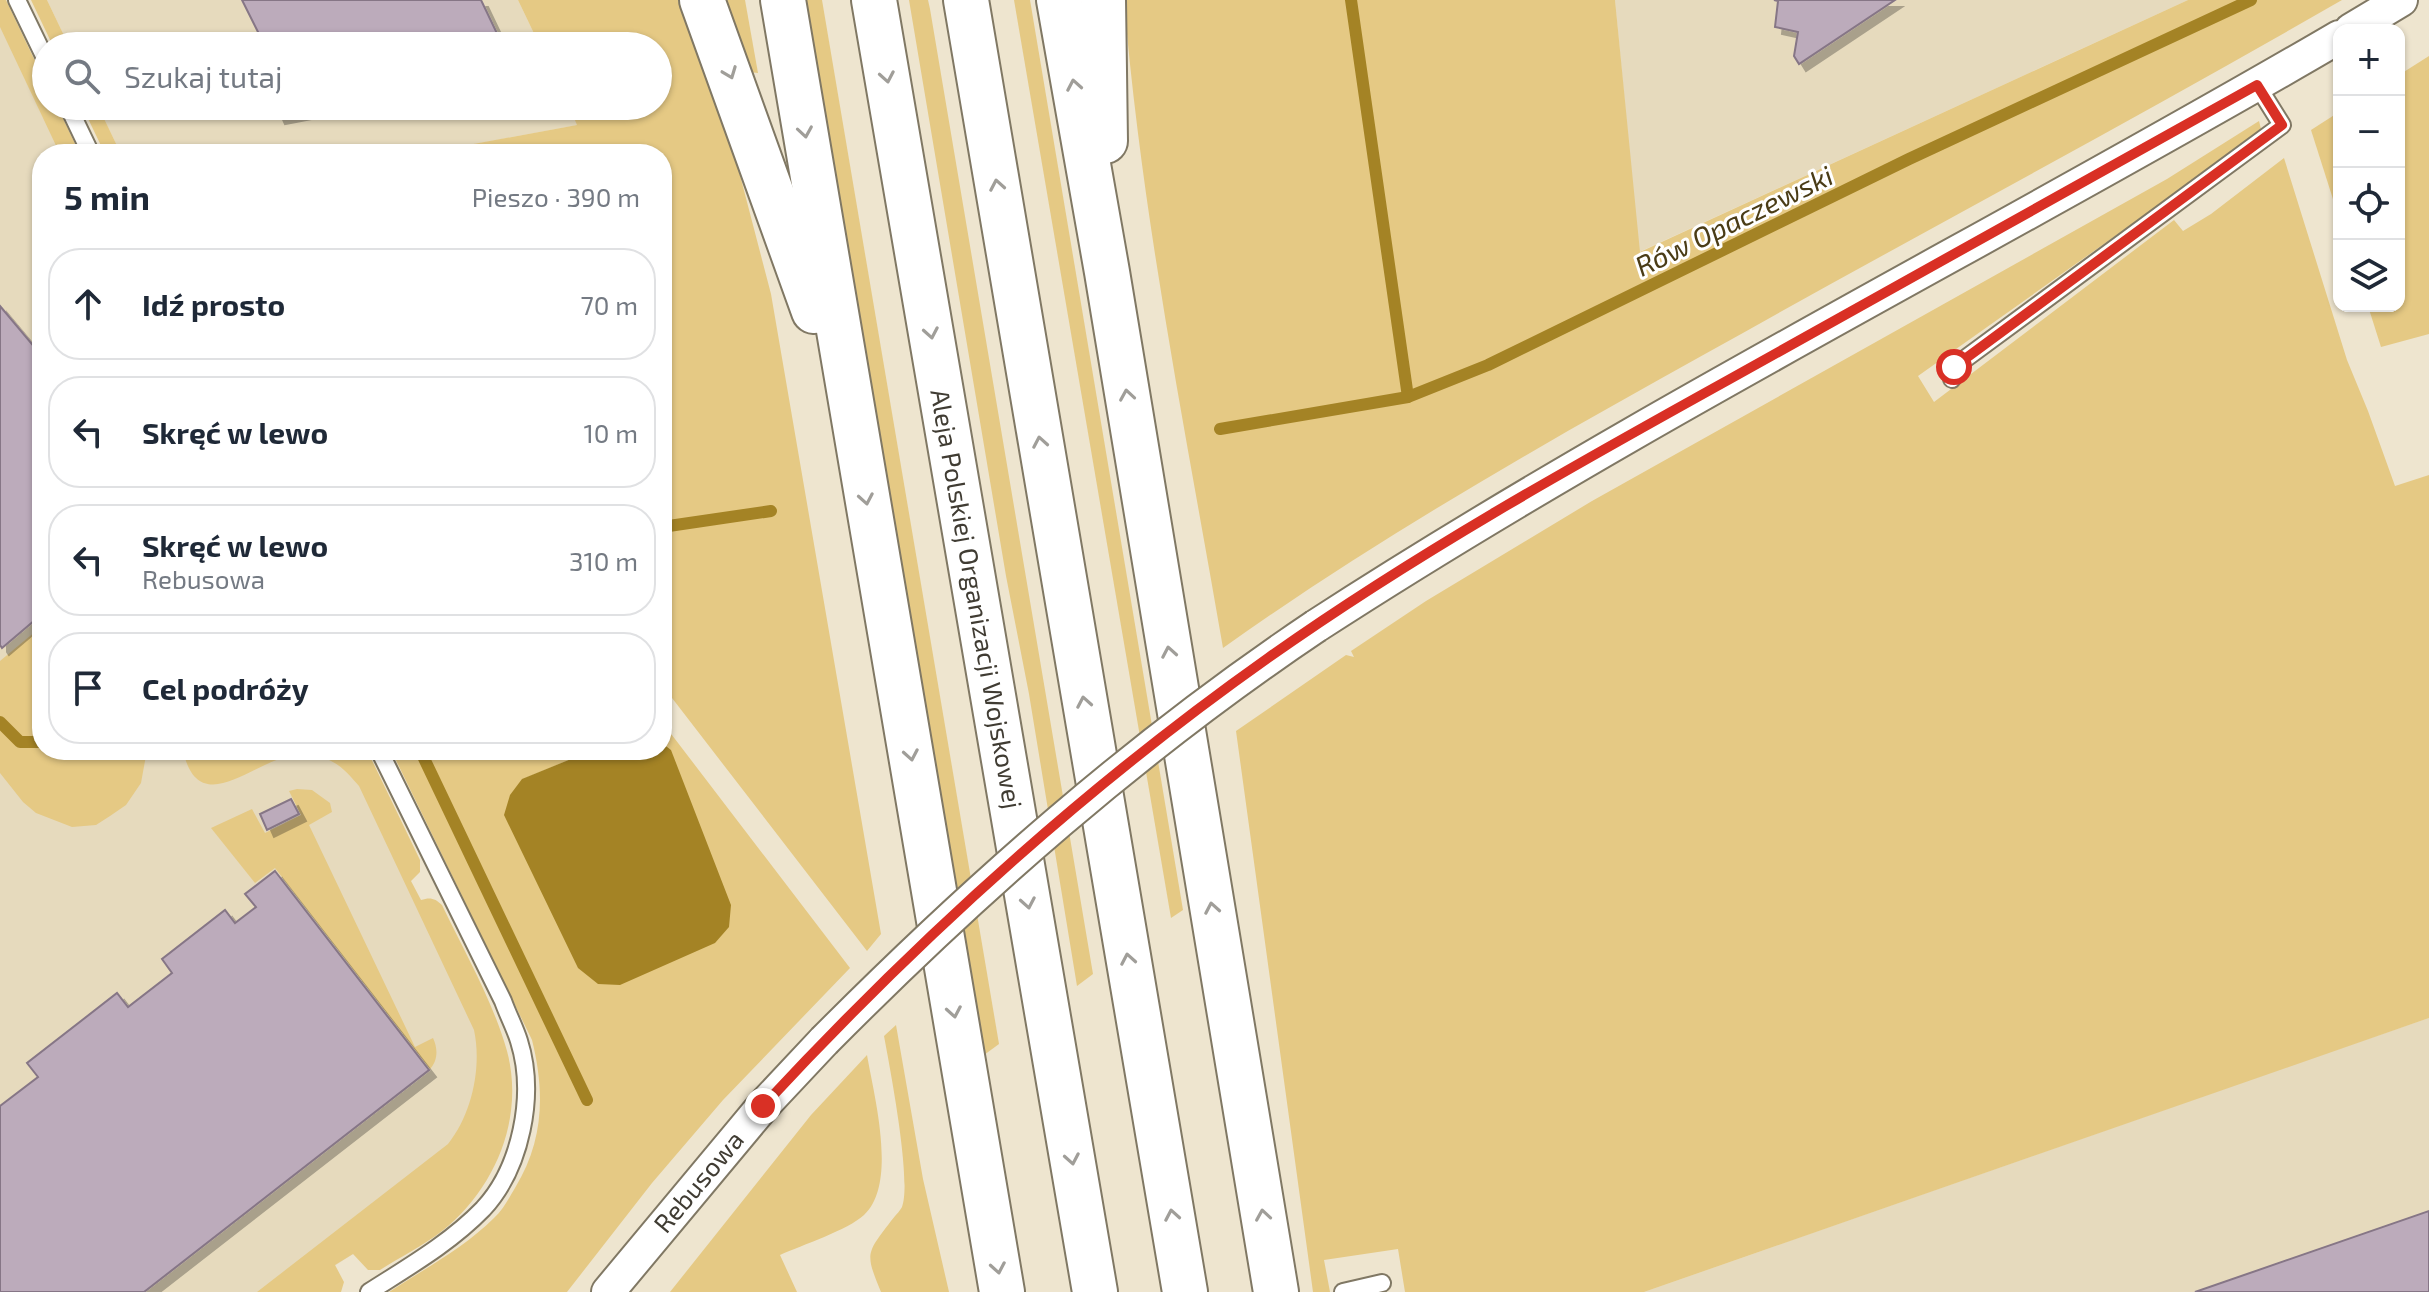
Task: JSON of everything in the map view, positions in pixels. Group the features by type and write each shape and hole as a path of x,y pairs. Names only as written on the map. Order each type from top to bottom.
{"highway":[{"path":"702,0 741,101 853,422"},
{"path":"783,0 1002,1292"},
{"name":"Aleja Polskiej Organizacji Wojskowej","path":"874,0 1095,1292"},
{"path":"966,0 1185,1292"},
{"path":"1059,0 1276,1292"},
{"path":"1103,0 1107,272"}],"street":[{"path":"2361,24 2401,0"},
{"name":"Rebusowa","path":"608,1292 723,1153 824,1041 901,963 1027,848 1162,737 1316,626 1469,529 1622,439 2333,41"}],"lane":[{"path":"17,0 32,32"},
{"path":"1952,379 1954,367 2282,125 2257,85"},
{"path":"75,120 86,144"},
{"path":"369,1292 439,1246 484,1207 506,1175 519,1145 524,1119 520,1044 503,1001 384,760"},
{"path":"1343,1292 1382,1283"}],"shaded area":[{"path":"0,0 6,0 32,55 32,95 0,27"},
{"path":"31,0 47,0 62,32 46,32"},
{"path":"47,0 518,0 533,32 62,32"},
{"path":"518,0 678,0 735,156 771,294 881,934 867,951 672,698 672,144 473,144 577,125 575,120 672,120 672,32 533,32"},
{"path":"722,0 745,0 758,73 749,72"},
{"path":"805,0 822,0 999,1044 984,1055"},
{"path":"909,0 928,0 930,9 1093,974 1077,986 1029,694 1006,576"},
{"path":"1014,0 1030,0 1183,910 1171,918"},
{"path":"1124,0 1615,0 1640,252 2188,0 2342,0 1521,458 1340,569 1223,648 1153,244"},
{"path":"1615,0 2188,0 1639,252"},
{"path":"0,22 32,90 32,120 46,120 57,144 32,144 32,760 350,760 484,1044 454,1189 294,1292 0,1292"},
{"path":"2429,56 2429,334 2381,347 2370,312 2405,312 2405,71"},
{"path":"2333,116 2333,199 2311,130"},
{"path":"44,120 64,120 75,144 55,144"},
{"path":"89,120 105,120 116,144 100,144"},
{"path":"105,120 576,120 578,125 474,144 116,144"},
{"path":"2259,121 2261,129 2256,136 1918,376 1934,402 2174,220 2183,231 2211,214 2284,158 2347,360 2395,486 2429,475 2429,1018 1644,1292 1405,1292 1398,1249 1324,1260 1330,1292 1313,1292 1236,731 1346,655 1354,657 1351,651 1426,601 1592,501 2167,179"},
{"path":"32,634 32,760 145,760 141,783 126,805 96,825 72,827 36,813 23,802 0,773 0,661"},
{"path":"672,735 850,968 723,1100 652,1183 567,1292 389,1292 457,1249 500,1211 525,1170 532,1152 540,1097 532,1040 396,760 569,760 523,779 623,760 672,760"},
{"path":"672,753 731,905 729,927 715,943 620,985 598,984 578,968 504,815 510,795 522,779 569,760 672,760"},
{"path":"186,760 277,760 224,783 199,781"},
{"path":"328,760 372,760 420,860 420,872 411,881 421,900 432,899 442,905 486,995 507,1051 512,1076 512,1101 501,1150 491,1173 461,1214 442,1231 380,1270 368,1270 353,1254 335,1265 344,1282 341,1292 257,1292 448,1144 469,1105 476,1074 474,1030 359,786"},
{"path":"312,790 330,803 332,812 309,825 415,1047 433,1038 436,1054 430,1069 275,868 255,883 211,828 252,809 265,833 301,815 289,791"},
{"path":"2429,1018 2429,1292 1644,1292 2324,1054"},
{"path":"896,1025 923,1179 949,1292 881,1292 872,1269 873,1248 901,1209 904,1194 899,1124 884,1036"},
{"path":"867,1055 878,1115 882,1162 874,1201 864,1215 836,1232 780,1255 797,1292 670,1292 811,1115"}],"building":[{"path":"242,0 481,0 496,32 258,32"},
{"path":"1774,0 1895,0 1799,64 1794,56 1798,32 1775,27 1778,1"},
{"path":"0,306 32,344 32,622 2,648"},
{"path":"291,799 299,814 267,830 260,814"},
{"path":"275,871 429,1070 144,1292 0,1292 0,1106 38,1077 27,1063 117,993 128,1007 172,973 162,959 225,910 235,923 256,907 245,894"},
{"path":"2429,1211 2429,1292 2195,1292"}],"waterway":[{"path":"1351,0 1408,397"},
{"name":"Rów Opaczewski","path":"1220,429 1408,397 1488,365 1909,159 2251,0"},
{"name":"Rów Opaczewski","path":"672,526 771,511"},
{"name":"Rów Opaczewski","path":"0,722 20,742 32,742"},
{"path":"425,760 587,1100"}],"route":[{"path":"763,1106 901,963 974,894 1118,771 1271,656 1392,576 1622,439 2257,85 2282,125 1954,367"}]}
